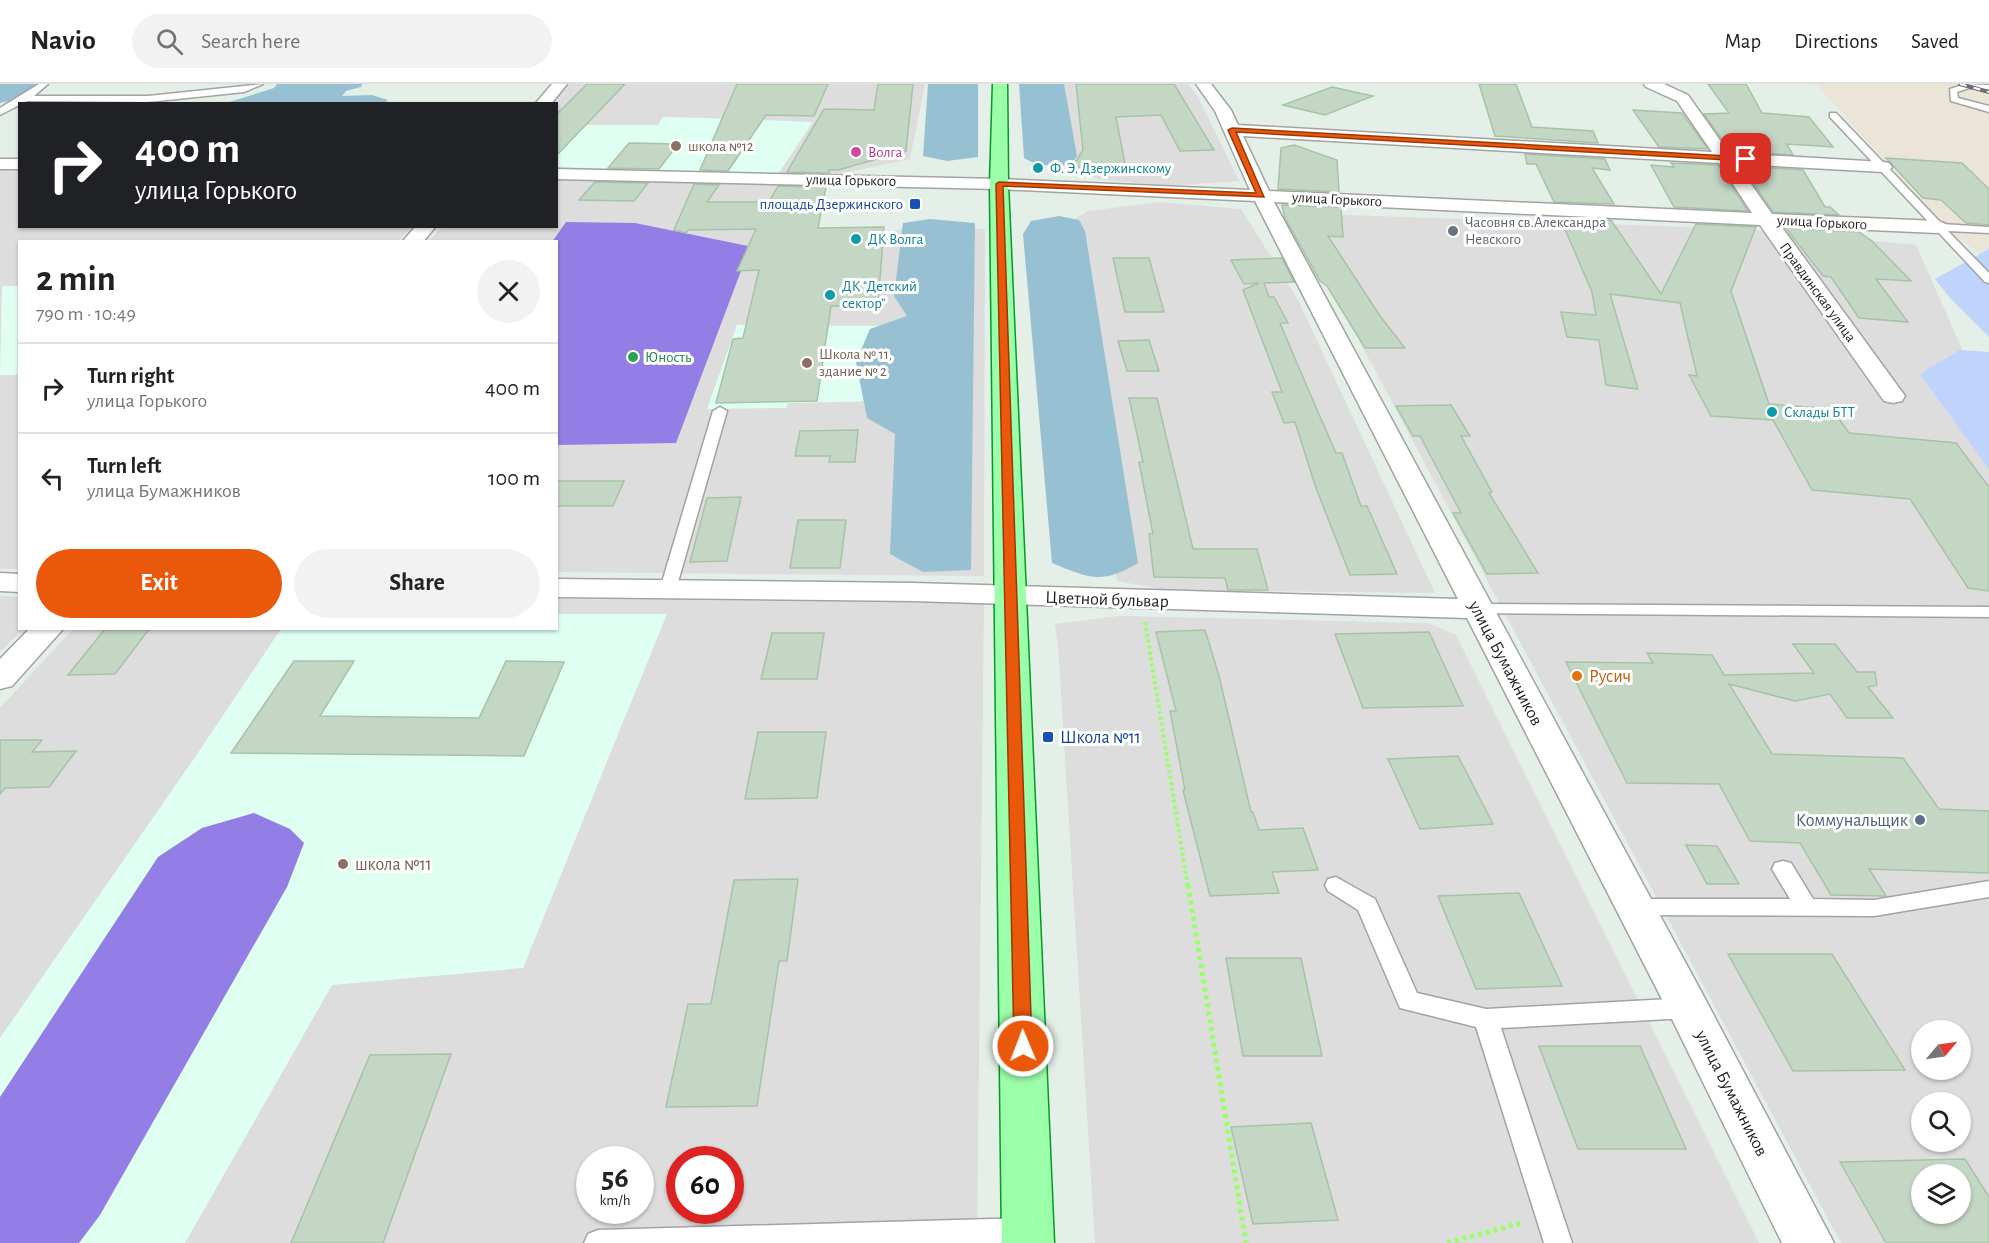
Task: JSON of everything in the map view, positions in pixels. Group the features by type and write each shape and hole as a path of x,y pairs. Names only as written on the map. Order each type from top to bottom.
{"main road":[{"path":"1000,84 999,184 1028,1237"}],"street":[{"path":"544,102 560,84"},
{"name":"улица Бумажников","path":"1203,84 1223,110 1261,196 1688,1008 1808,1243"},
{"name":"Правдинская улица","path":"1651,84 1686,91 1724,158 1893,396"},
{"path":"1232,130 1883,167"},
{"path":"0,164 18,164"},
{"name":"улица Горького","path":"558,174 999,184 1937,227"},
{"path":"414,240 425,228"},
{"path":"0,582 18,583"},
{"name":"Цветной бульвар","path":"558,588 914,592 1477,609"},
{"path":"0,679 46,630"}],"lane":[{"path":"0,112 44,84"},
{"path":"25,98 148,99 244,90 260,84"},
{"path":"1948,84 1989,87"},
{"path":"1968,86 1953,91 1954,99 1989,109"},
{"path":"1833,115 1989,280"},
{"path":"1937,227 1989,230"},
{"path":"668,590 720,411"},
{"path":"1477,609 1989,612"},
{"path":"1783,869 1807,907"},
{"path":"1336,885 1367,905 1408,1000 1486,1019 1688,1008"},
{"path":"1634,907 1874,908 1989,889"},
{"path":"1486,1019 1558,1243"},
{"path":"598,1243 1028,1237"}],"path":[{"path":"1141,600 1245,1243"},
{"path":"1447,1243 1548,1216"}],"shaded area":[{"path":"0,84 38,84 9,101 0,103"},
{"path":"277,84 362,84 361,87 346,91 342,96 372,95 388,100 386,102 229,102 274,88"},
{"path":"568,84 925,84 910,159 830,176 558,170 558,102 552,102"},
{"path":"928,84 978,84 978,157 947,161 923,156"},
{"path":"1019,84 1064,84 1077,156 1070,165 1052,166 1024,158"},
{"path":"1035,84 1188,84 1198,97 1239,181 1166,186 1097,179 1041,157"},
{"path":"1812,84 1989,84 1989,261 1943,226 1818,86"},
{"name":"школа №12","path":"663,117 813,122 778,174 558,167 558,125 658,125"},
{"path":"0,168 18,169 18,228 411,228 399,240 18,240 18,569 0,569"},
{"path":"558,178 821,184 809,202 817,233 886,232 909,228 985,229 984,576 558,572 558,240 430,240 441,228 558,228"},
{"path":"1160,202 1241,209 1298,300 1435,593 1166,590 1117,581 1061,227 1088,211"},
{"path":"1291,213 1745,229 1916,245 1989,410 1989,1243 1841,1243"},
{"path":"1059,216 1079,220 1085,231 1138,563 1104,577 1086,575 1052,563 1023,234 1031,221"},
{"path":"930,219 975,223 971,570 923,572 890,554 895,434 867,418 856,362 870,329 907,316 894,296 903,223"},
{"name":"Юность","path":"566,222 635,223 748,246 741,271 676,443 558,445 558,240 553,240"},
{"path":"1989,249 1989,337 1951,299 1935,279"},
{"path":"2,286 18,286 18,375 0,375"},
{"name":"Школа № 11, здание № 2","path":"737,325 895,326 886,401 788,403 786,408 707,409"},
{"path":"1960,350 1989,352 1989,469 1920,374"},
{"path":"0,596 18,597 18,630 22,630 0,652"},
{"path":"558,599 984,603 977,1243 0,1243 0,708 72,630 558,630"},
{"name":"школа №11","path":"558,614 667,614 523,968 332,985 185,1243 0,1243 0,1038 280,630 558,630"},
{"path":"1119,616 1428,623 1456,635 1759,1243 1095,1243 1055,624"},
{"path":"254,813 290,829 304,843 287,887 100,1215 79,1243 0,1243 0,1097 158,857 202,828"}],"building":[{"path":"587,84 625,84 558,154 558,113"},
{"path":"737,84 828,84 814,116 766,115 728,171 700,170"},
{"path":"878,84 913,84 906,151 838,170 829,170 829,173 787,172 824,109 874,110"},
{"path":"1076,84 1174,84 1214,150 1180,151 1161,115 1116,117 1126,169 1099,175 1074,165 1083,150"},
{"path":"1479,84 1516,84 1532,127 1593,131 1598,143 1495,136"},
{"path":"1708,84 1746,84 1762,113 1809,117 1833,147 1787,144 1793,155 1730,151 1704,114 1729,113"},
{"path":"1332,87 1373,96 1325,115 1283,105"},
{"path":"1633,110 1682,113 1708,149 1659,147"},
{"path":"629,143 678,144 659,169 608,168"},
{"path":"1294,145 1337,160 1339,192 1278,189 1281,148"},
{"path":"1525,154 1605,159 1610,170 1592,168 1614,204 1554,202 1536,164 1527,164"},
{"path":"1886,158 1962,163 1989,189 1989,225 1966,223 1941,200 1923,198"},
{"path":"1671,163 1718,165 1748,211 1674,207 1651,165 1674,167"},
{"path":"1742,166 1803,170 1825,207 1830,207 1839,215 1773,212"},
{"path":"595,182 648,183 634,201 579,200"},
{"path":"694,184 719,185 707,202 769,202 778,186 826,187 818,228 884,227 878,305 831,306 817,401 716,403 733,339 743,338 759,270 737,271 756,229 688,230 686,233 674,230"},
{"path":"1282,205 1341,207 1343,237 1328,236 1380,316 1405,348 1365,348 1327,286 1320,281 1285,218"},
{"path":"1563,218 1611,220 1661,294 1696,224 1756,227 1731,291 1769,404 1832,409 1849,433 1956,443 1989,487 1989,591 1968,588 1910,499 1812,490 1773,420 1711,416 1689,375 1697,376 1680,303 1610,294 1638,389 1606,385 1599,340 1567,337 1561,312 1596,315 1592,292 1565,229 1569,230"},
{"path":"1786,228 1859,232 1872,241 1911,281 1876,279 1908,322 1859,318 1831,277 1823,276"},
{"path":"1113,258 1149,258 1164,312 1125,312"},
{"path":"1282,258 1294,282 1264,283 1269,297 1274,297 1288,323 1280,323 1336,453 1342,453 1361,506 1367,506 1397,574 1350,575 1316,488 1295,422 1284,423 1272,392 1282,392 1243,290 1259,283 1244,284 1231,260"},
{"path":"1149,340 1159,371 1127,371 1118,341"},
{"path":"1129,398 1157,398 1193,549 1257,549 1268,590 1228,590 1225,578 1154,577 1149,534 1153,534 1139,462 1143,462"},
{"path":"1451,405 1470,436 1461,436 1492,492 1489,493 1538,573 1487,574 1453,513 1461,513 1420,436 1413,436 1396,406"},
{"path":"858,430 855,462 829,462 830,456 795,456 800,431"},
{"path":"558,481 624,481 613,506 558,506"},
{"path":"741,497 727,561 690,562 707,498"},
{"path":"798,520 846,520 840,568 790,568"},
{"path":"104,630 148,630 115,674 68,675"},
{"path":"1205,630 1219,676 1251,812 1253,812 1259,830 1303,828 1318,870 1272,872 1279,893 1210,896 1183,790 1185,790 1170,711 1176,711 1156,632"},
{"path":"1429,632 1463,706 1363,708 1335,634"},
{"path":"772,633 824,633 817,679 761,679"},
{"path":"1793,644 1835,644 1857,672 1875,672 1877,685 1868,687 1893,718 1847,718 1830,694 1795,701 1729,684 1772,754 1903,758 1939,809 1989,811 1989,873 1869,869 1886,896 1831,895 1800,843 1750,841 1719,784 1627,783 1566,662 1653,663 1647,653 1712,655 1724,675 1814,673"},
{"path":"294,661 354,661 320,716 479,718 506,661 564,662 524,756 231,753"},
{"path":"758,732 826,732 817,798 745,799"},
{"path":"0,740 42,740 32,752 76,751 49,787 5,788 0,794"},
{"path":"1458,756 1493,824 1420,829 1388,759"},
{"path":"1686,845 1717,846 1739,884 1707,884"},
{"path":"798,879 787,961 779,961 757,1106 666,1107 688,1004 711,1004 734,880"},
{"path":"1519,893 1562,986 1476,989 1438,896"},
{"path":"1728,954 1832,954 1905,1070 1793,1071"},
{"path":"1226,958 1301,958 1322,1056 1243,1056"},
{"path":"1539,1046 1640,1046 1686,1149 1578,1149"},
{"path":"451,1054 383,1243 291,1243 370,1055"},
{"path":"1311,1123 1338,1220 1253,1224 1231,1127"},
{"path":"1965,1159 1968,1164 1911,1164 1911,1224 1971,1224 1971,1168 1989,1197 1989,1243 1886,1243 1840,1162"}],"railway":[{"path":"1960,84 1989,92"}],"place":[{"name":"школа №12","path":"676,146"},
{"name":"Волга","path":"856,152"},
{"name":"Ф. Э. Дзержинскому","path":"1038,168"},
{"name":"площадь Дзержинского","path":"915,204"},
{"name":"Часовня св.Александра Невского","path":"1453,231"},
{"name":"ДК Волга","path":"856,239"},
{"name":"ДК \"Детский сектор\"","path":"830,295"},
{"name":"Юность","path":"633,357"},
{"name":"Школа № 11, здание № 2","path":"807,363"},
{"name":"Склады БТТ","path":"1772,412"},
{"name":"Русич","path":"1577,676"},
{"name":"Школа №11","path":"1048,737"},
{"name":"Коммунальщик","path":"1920,820"},
{"name":"школа №11","path":"343,864"}],"route":[{"path":"1023,1046 999,184 1261,196 1232,130 1746,159"}]}
